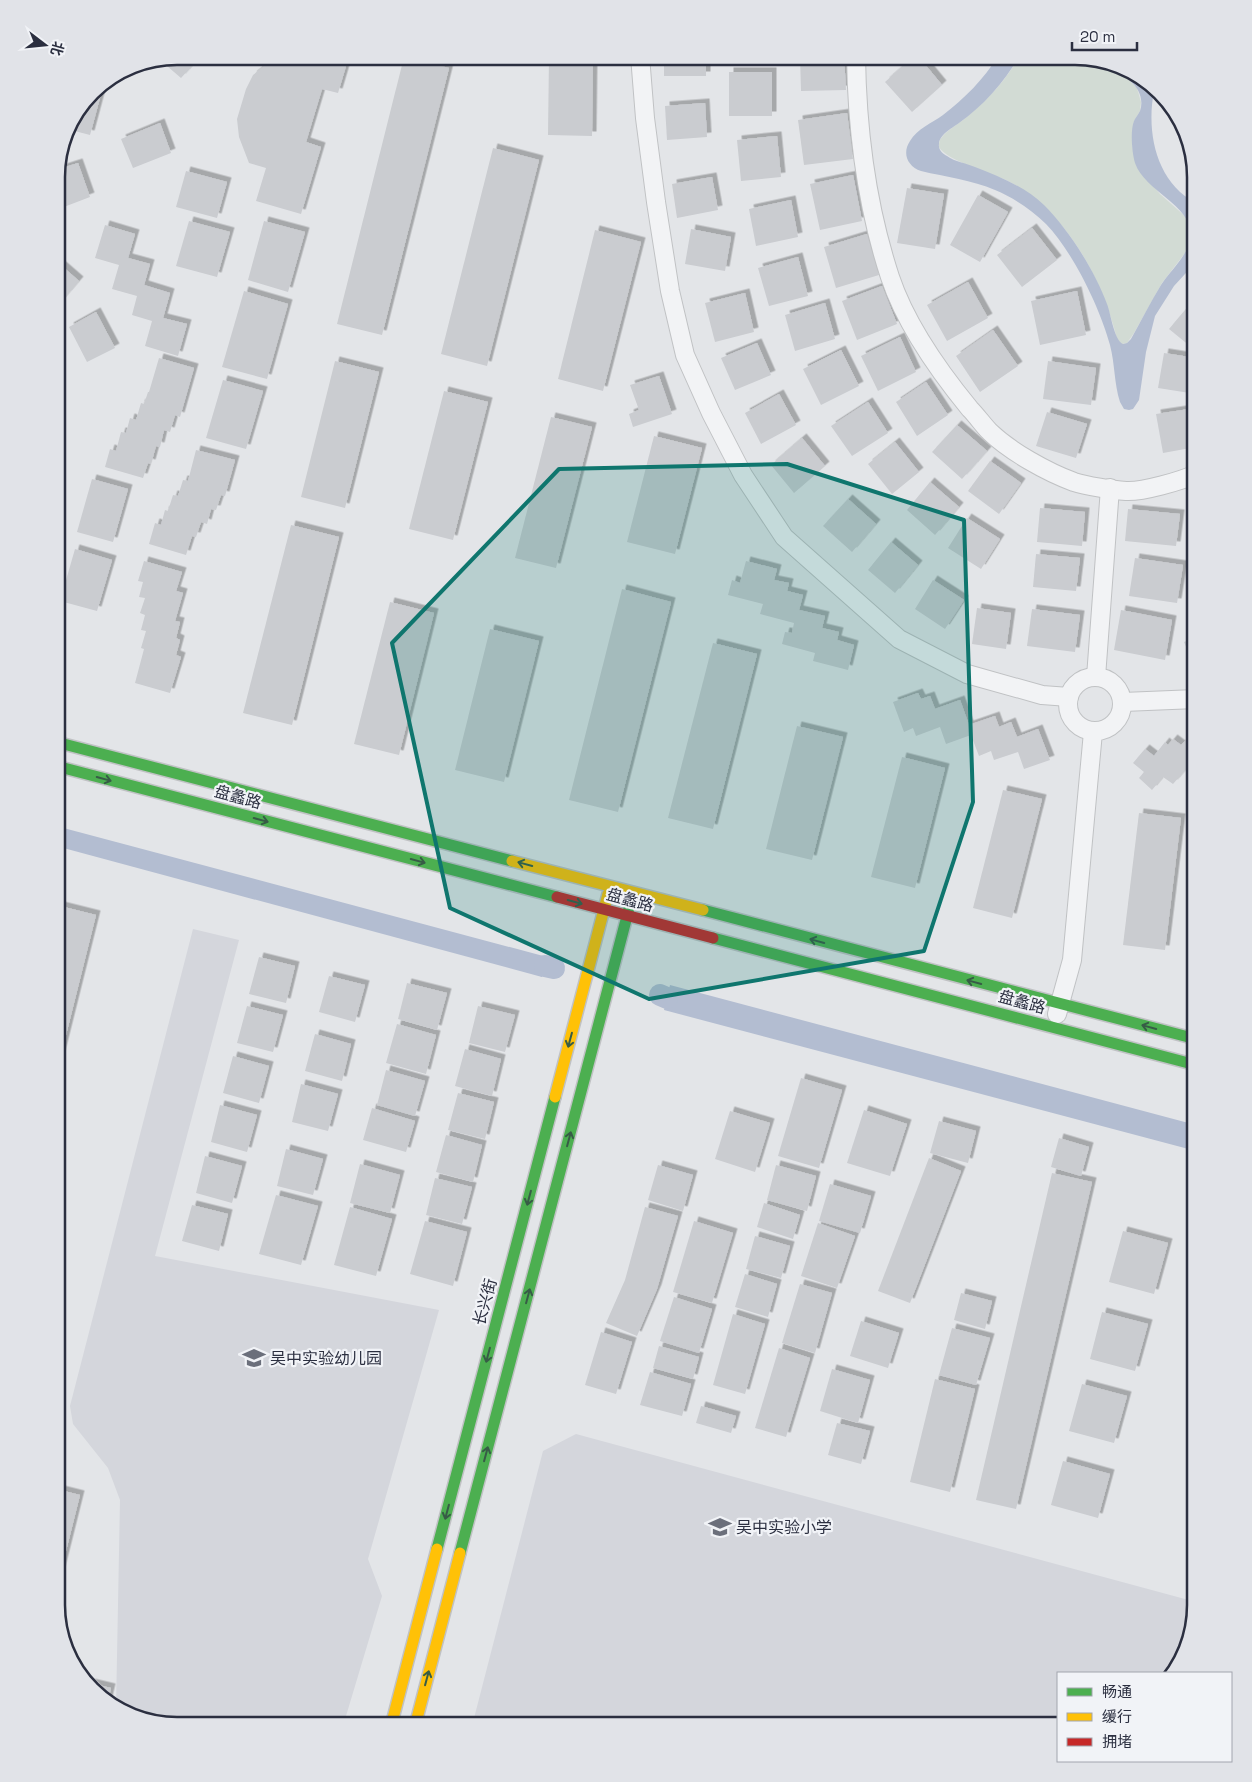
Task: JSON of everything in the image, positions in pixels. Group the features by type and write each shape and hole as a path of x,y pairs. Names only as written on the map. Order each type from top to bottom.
{"main road":[{"name":"盘蠡路","path":"65,744 1187,1037"},
{"name":"盘蠡路","path":"65,768 1187,1062"},
{"name":"长兴街","path":"393,1717 610,886"},
{"path":"417,1717 633,892"}],"street":[{"path":"641,65 645,118 670,292 686,355 711,413 743,475 784,537 899,639 967,674 1042,695 1069,697"},
{"path":"856,65 856,87 862,150 873,210 891,278 926,351 954,389 990,432 1031,462 1075,482 1128,491 1187,478"},
{"path":"1096,677 1110,488"},
{"path":"1096,677 1104,678 1117,687 1123,702 1122,712 1118,720 1111,727 1103,731 1093,732 1084,730 1076,724 1068,707 1069,697 1079,683 1096,677"},
{"path":"1123,702 1187,699"},
{"path":"1053,1027 1072,960 1093,732"}],"highlighted area":[{"path":"787,464 964,520 973,802 924,951 649,999 450,908 392,643 559,469"}],"shaded area":[{"path":"1014,65 1082,65 1111,71 1130,79 1137,88 1141,102 1140,111 1134,121 1132,145 1137,167 1160,194 1186,217 1187,247 1185,253 1162,283 1127,343 1122,344 1117,339 1102,292 1078,248 1046,208 1006,180 950,157 939,147 941,138 984,102"},
{"name":"吴中实验幼儿园","path":"193,929 239,940 155,1256 439,1310 368,1559 382,1596 346,1717 170,1717 141,1711 116,1699 120,1500 108,1468 73,1424 70,1406"},
{"name":"吴中实验小学","path":"576,1434 1187,1600 1183,1634 1172,1661 1165,1672 1057,1672 1057,1717 474,1717 543,1451"}],"water":[{"path":"992,65 1013,65 985,101 943,135 939,146 940,150 953,160 984,170 1011,183 1029,193 1044,205 1063,226 1096,278 1120,342 1123,344 1127,343 1131,339 1161,285 1187,250 1187,272 1174,286 1155,316 1146,352 1139,400 1133,409 1124,409 1120,402 1110,345 1100,314 1066,250 1046,224 1029,209 1002,193 959,179 921,171 912,166 907,159 906,150 913,137 966,95"},
{"path":"1130,79 1153,97 1153,139 1157,154 1171,182 1187,197 1187,221 1177,207 1148,182 1140,173 1135,163 1132,148 1132,130 1134,121 1140,111 1141,99"},
{"path":"65,828 547,957 542,977 65,848"},
{"path":"670,985 1187,1123 1187,1149 664,1010"}],"building":[{"path":"193,65 181,78 167,66"},
{"path":"266,65 346,65 338,93 322,89 306,142 321,147 301,214 256,201 266,168 249,163 239,137 237,119 246,89 253,75"},
{"path":"402,65 437,65 449,68 382,335 337,324"},
{"path":"549,65 593,65 592,136 548,135"},
{"path":"664,65 706,65 706,76 664,76"},
{"path":"800,65 845,65 846,90 801,91"},
{"path":"904,65 925,65 942,85 912,112 885,82"},
{"path":"729,72 772,72 772,116 729,116"},
{"path":"101,96 90,135 75,131 84,115"},
{"path":"705,103 707,137 667,140 665,106"},
{"path":"847,113 853,159 804,165 798,120"},
{"path":"160,123 171,153 133,168 121,139"},
{"path":"777,136 781,177 741,181 737,140"},
{"path":"493,148 539,160 487,366 441,354"},
{"path":"78,163 90,197 65,207 65,170 65,167"},
{"path":"186,171 227,182 217,218 176,207"},
{"path":"853,175 862,221 820,230 810,184"},
{"path":"712,177 718,210 677,218 672,184"},
{"path":"907,188 944,194 935,249 897,243"},
{"path":"978,195 1008,212 980,262 950,245"},
{"path":"791,200 798,237 756,246 749,209"},
{"path":"189,221 230,232 217,277 176,266"},
{"path":"264,221 305,232 288,292 248,280"},
{"path":"105,225 135,234 128,258 150,264 144,285 170,293 163,318 187,324 178,356 145,346 152,321 132,315 137,296 112,289 119,265 95,258"},
{"path":"1032,228 1057,260 1022,287 997,255"},
{"path":"691,229 731,237 725,271 685,264"},
{"path":"595,230 641,242 603,391 558,379"},
{"path":"867,234 879,275 836,288 824,247"},
{"path":"798,257 808,296 769,306 758,268"},
{"path":"65,269 79,281 65,297"},
{"path":"968,282 988,318 947,341 927,305"},
{"path":"882,286 897,324 857,340 842,301"},
{"path":"244,291 288,304 267,379 222,367"},
{"path":"1077,291 1086,335 1040,345 1031,301"},
{"path":"745,293 754,332 715,342 705,303"},
{"path":"825,303 835,339 795,351 785,315"},
{"path":"1187,308 1187,344 1169,329"},
{"path":"96,312 115,348 87,362 69,327"},
{"path":"993,330 1018,366 980,392 956,356"},
{"path":"900,337 916,372 878,391 861,356"},
{"path":"757,343 771,375 735,390 721,358"},
{"path":"841,350 859,386 821,405 803,369"},
{"path":"1164,353 1187,357 1187,393 1158,388"},
{"path":"159,358 194,368 180,417 175,415 170,432 164,430 160,447 156,446 151,464 148,463 143,478 105,467 110,449 116,451 121,432 126,433 130,418 136,420 141,403 144,404"},
{"path":"335,361 379,372 345,508 301,497"},
{"path":"1048,361 1096,368 1091,405 1043,399"},
{"path":"659,376 672,414 633,427 629,414 639,410 630,385"},
{"path":"223,380 263,391 246,449 206,438"},
{"path":"926,382 948,415 917,436 896,402"},
{"path":"444,391 488,402 453,540 409,529"},
{"path":"779,394 796,425 761,444 745,413"},
{"path":"868,402 888,433 852,456 831,426"},
{"path":"1187,409 1187,449 1163,453 1156,414"},
{"path":"1047,412 1087,424 1076,458 1036,446"},
{"path":"551,417 592,427 556,568 515,558"},
{"path":"957,425 987,451 962,479 932,452"},
{"path":"654,436 702,448 675,554 627,542"},
{"path":"802,438 825,466 794,493 771,465"},
{"path":"895,442 919,472 892,494 868,464"},
{"path":"196,450 235,460 225,496 221,495 216,510 211,509 207,524 201,522 196,537 192,536 186,555 149,544 155,523 161,525 165,510 168,511 173,495 178,496 183,480 188,481"},
{"path":"990,461 1021,483 999,514 968,491"},
{"path":"92,479 128,489 113,542 77,532"},
{"path":"930,482 959,507 935,535 907,510"},
{"path":"848,499 876,524 852,552 823,526"},
{"path":"1040,508 1085,512 1082,546 1037,542"},
{"path":"1128,509 1180,514 1176,546 1125,541"},
{"path":"967,518 1000,539 981,569 948,548"},
{"path":"291,525 339,537 292,725 243,713"},
{"path":"891,542 918,565 895,593 868,570"},
{"path":"75,549 112,560 97,611 65,602 65,584"},
{"path":"1036,554 1080,558 1076,591 1033,587"},
{"path":"1135,558 1183,565 1177,603 1129,596"},
{"path":"144,561 182,572 176,591 183,593 175,621 180,622 176,638 180,640 176,655 181,657 170,693 135,683 144,649 141,648 146,631 141,630 145,615 140,613 145,598 139,597 143,582 138,581"},
{"path":"746,561 777,569 774,580 789,583 787,591 803,595 799,610 825,616 822,628 839,632 837,640 854,645 848,670 813,661 815,653 782,644 785,632 792,633 794,623 760,614 763,604 728,595 732,580 740,583"},
{"path":"933,580 964,600 945,629 915,609"},
{"path":"622,589 671,602 618,812 569,800"},
{"path":"390,602 434,613 399,755 354,744"},
{"path":"977,608 1011,613 1006,649 972,644"},
{"path":"1032,609 1080,615 1075,652 1027,646"},
{"path":"1121,610 1172,620 1165,660 1114,650"},
{"path":"490,629 539,641 504,782 455,770"},
{"path":"713,643 757,654 713,829 668,818"},
{"path":"918,693 921,699 930,696 935,709 960,700 969,725 995,716 999,727 1011,722 1017,737 1038,729 1050,760 1024,769 1018,752 994,760 991,751 979,756 971,735 946,744 940,727 916,736 913,728 904,732 893,702"},
{"path":"797,726 843,737 812,860 766,849"},
{"path":"1173,739 1181,745 1187,739 1187,768 1173,784 1163,777 1152,790 1139,778 1144,772 1133,763 1145,749 1154,756 1165,742 1168,745"},
{"path":"902,757 945,768 915,888 871,877"},
{"path":"1003,790 1042,799 1012,918 973,908"},
{"path":"1139,813 1181,818 1165,950 1123,945"},
{"path":"65,907 96,915 65,1039"},
{"path":"259,957 295,966 286,1003 249,994"},
{"path":"329,976 365,985 355,1022 319,1012"},
{"path":"407,983 447,993 437,1030 398,1019"},
{"path":"247,1006 283,1015 273,1052 237,1043"},
{"path":"478,1006 515,1015 505,1052 469,1043"},
{"path":"397,1024 436,1035 426,1074 386,1063"},
{"path":"315,1034 351,1044 342,1081 305,1071"},
{"path":"465,1049 501,1059 492,1096 455,1086"},
{"path":"233,1056 269,1066 259,1103 223,1093"},
{"path":"386,1070 425,1081 415,1116 377,1105"},
{"path":"801,1078 842,1090 819,1168 778,1156"},
{"path":"301,1084 338,1094 328,1131 292,1122"},
{"path":"458,1093 494,1102 485,1139 448,1130"},
{"path":"220,1105 257,1115 247,1152 211,1142"},
{"path":"372,1108 415,1121 406,1152 363,1140"},
{"path":"864,1110 907,1124 890,1176 847,1163"},
{"path":"730,1111 770,1123 755,1172 715,1159"},
{"path":"939,1121 976,1131 968,1163 930,1153"},
{"path":"446,1135 482,1145 473,1182 436,1172"},
{"path":"1059,1138 1089,1147 1081,1176 1051,1167"},
{"path":"286,1149 323,1159 313,1195 277,1186"},
{"path":"205,1156 242,1166 232,1203 196,1193"},
{"path":"929,1158 961,1171 910,1303 878,1291"},
{"path":"360,1164 400,1175 390,1213 350,1203"},
{"path":"658,1165 693,1175 683,1211 648,1200"},
{"path":"776,1165 816,1176 807,1211 767,1200"},
{"path":"1052,1173 1092,1182 1016,1509 976,1500"},
{"path":"435,1178 472,1187 462,1224 426,1215"},
{"path":"830,1184 871,1196 860,1233 819,1221"},
{"path":"276,1195 318,1206 301,1265 259,1254"},
{"path":"764,1203 800,1215 793,1239 757,1227"},
{"path":"192,1205 228,1214 219,1251 182,1241"},
{"path":"350,1207 392,1219 376,1276 334,1265"},
{"path":"645,1207 678,1216 657,1289 637,1336 606,1323 625,1280"},
{"path":"425,1221 467,1232 453,1286 410,1274"},
{"path":"694,1221 733,1233 712,1303 673,1292"},
{"path":"818,1223 855,1236 837,1288 801,1276"},
{"path":"1123,1231 1168,1243 1154,1294 1109,1282"},
{"path":"755,1236 790,1246 781,1278 746,1269"},
{"path":"745,1274 777,1284 768,1317 735,1307"},
{"path":"800,1284 832,1293 815,1353 782,1343"},
{"path":"961,1293 992,1301 985,1329 954,1320"},
{"path":"674,1297 712,1309 699,1353 660,1341"},
{"path":"1102,1312 1148,1324 1135,1371 1090,1359"},
{"path":"733,1314 765,1324 745,1394 713,1385"},
{"path":"861,1321 899,1333 888,1368 850,1356"},
{"path":"952,1328 990,1338 976,1385 939,1375"},
{"path":"601,1332 632,1342 616,1394 585,1385"},
{"path":"659,1346 699,1357 693,1379 653,1368"},
{"path":"779,1348 810,1358 786,1437 755,1428"},
{"path":"832,1369 870,1380 858,1423 820,1411"},
{"path":"650,1372 691,1384 682,1416 640,1405"},
{"path":"935,1379 975,1389 950,1492 910,1482"},
{"path":"1082,1384 1127,1396 1114,1443 1069,1431"},
{"path":"701,1406 736,1416 731,1433 696,1423"},
{"path":"837,1423 870,1431 861,1464 828,1455"},
{"path":"1063,1461 1110,1474 1098,1518 1051,1505"},
{"path":"65,1491 80,1495 65,1555"},
{"path":"99,1685 111,1688 110,1694"}],"waterway":[{"path":"545,966 554,968"},
{"path":"660,995 667,998"}],"traffic: fast":[{"path":"65,744 512,861"},
{"path":"65,768 557,897"},
{"path":"460,1553 631,901"},
{"path":"703,910 1187,1037"},
{"path":"713,938 1187,1063"},
{"path":"437,1549 555,1097"}],"traffic: slow":[{"path":"512,861 703,910"},
{"path":"555,1097 608,894"},
{"path":"393,1717 437,1549"},
{"path":"417,1717 460,1553"}],"traffic: jam":[{"path":"557,897 713,938"}],"place":[{"name":"吴中实验幼儿园","path":"254,1358"},
{"name":"吴中实验小学","path":"720,1527"}]}
